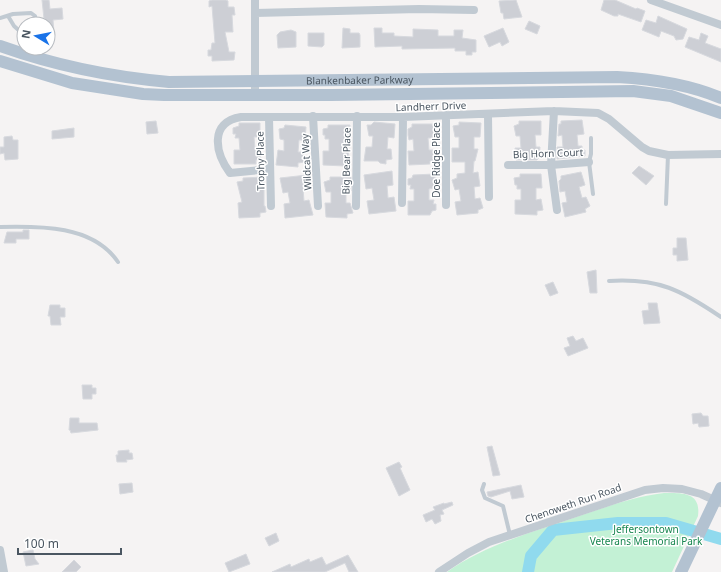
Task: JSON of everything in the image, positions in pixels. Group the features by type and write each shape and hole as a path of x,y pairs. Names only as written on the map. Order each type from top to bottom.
{"main road":[{"name":"Blankenbaker Parkway","path":"0,46 44,62 118,77 169,82 617,77 650,79 668,82 721,98"},
{"name":"Blankenbaker Parkway","path":"0,60 72,83 143,94 255,95 632,91 671,96 721,113"},
{"path":"681,572 704,522 718,502 721,488"}],"street":[{"path":"255,0 255,95"},
{"path":"419,9 421,0"},
{"path":"651,0 721,25"},
{"path":"254,13 419,9 474,10"},
{"path":"554,111 551,165 557,210"},
{"name":"Landherr Drive","path":"270,169 230,173 220,158 218,137 219,130 224,123 232,118 269,117 403,117 488,115 554,111 598,113 619,126 642,147 668,155 721,154"},
{"name":"Doe Ridge Place","path":"446,115 446,205"},
{"path":"488,115 489,197"},
{"name":"Wildcat Way","path":"313,116 318,206"},
{"name":"Big Bear Place","path":"356,206 357,116"},
{"name":"Trophy Place","path":"269,117 271,206"},
{"path":"402,203 403,117"},
{"name":"Big Horn Court","path":"508,164 551,165 589,162"},
{"name":"Chenoweth Run Road","path":"439,572 477,548 510,535 645,490 673,488 691,491 718,502"},
{"path":"0,550 4,572"}],"lane":[{"path":"0,18 13,14 31,13 35,16"},
{"path":"8,16 16,28"},
{"path":"591,138 591,154 589,162 593,194"},
{"path":"666,204 668,155"},
{"path":"0,227 47,228 83,236 101,246 118,262"},
{"path":"609,281 633,279 662,284 692,297 721,317"},
{"path":"484,484 482,490 485,498 503,506 510,535"}],"green space":[{"name":"Jeffersontown Veterans Memorial Park","path":"664,493 684,494 694,498 697,502 698,508 698,516 672,572 447,572 462,562 512,539 623,502 643,496"}],"building":[{"path":"42,0 49,0 50,9 62,8 63,19 56,20 56,16 44,16"},
{"path":"226,0 228,1 228,7 234,7 235,15 232,15 233,32 225,32 229,52 235,52 234,60 212,61 212,56 208,56 208,50 211,50 212,43 215,43 212,6 209,7 209,1"},
{"path":"516,0 522,17 504,19 503,13 501,13 499,1"},
{"path":"604,0 615,0 636,9 645,11 641,22 618,14 618,16 614,16 601,10"},
{"path":"658,16 687,29 683,39 676,40 674,36 661,31 659,37 642,30 646,20 656,23"},
{"path":"529,21 540,26 537,34 525,29"},
{"path":"343,28 350,29 350,33 359,33 360,47 342,48"},
{"path":"374,28 382,28 382,33 394,33 394,36 413,37 413,29 438,30 438,36 454,36 454,30 463,30 462,38 476,40 476,52 472,52 472,55 466,55 466,51 455,51 455,48 402,49 402,46 375,47"},
{"path":"503,28 509,42 502,46 500,42 489,47 484,36"},
{"path":"291,30 296,32 296,47 278,48 277,35 280,32"},
{"path":"308,33 324,33 324,45 322,47 308,46"},
{"path":"701,33 708,36 705,43 721,49 721,62 685,47 689,37 699,40"},
{"path":"582,120 584,134 577,135 578,146 582,146 582,150 585,150 585,156 557,159 557,147 563,147 562,135 558,136 559,124 561,124 561,121"},
{"path":"156,121 158,133 147,134 146,122"},
{"path":"519,121 541,121 541,135 535,135 536,147 540,147 539,158 537,160 516,160 515,148 521,148 520,136 516,136 514,126 519,124"},
{"path":"374,122 395,124 394,138 388,137 387,149 391,149 392,159 386,160 386,164 378,161 364,161 366,147 372,147 373,136 369,136 367,125 371,125"},
{"path":"459,122 481,123 480,137 474,137 474,149 478,149 474,161 473,173 478,172 480,186 474,187 475,199 480,198 483,208 478,210 478,213 457,215 455,202 461,201 459,189 455,190 452,180 457,178 457,174 465,173 465,162 452,162 452,148 459,148 459,137 455,137 453,126 459,125"},
{"path":"239,123 260,123 260,137 254,137 255,149 259,149 261,159 256,160 256,164 234,164 234,150 240,150 239,138 235,138 236,134 233,134 233,128 239,126"},
{"path":"412,124 433,124 434,138 428,138 429,150 433,150 436,160 430,161 430,164 409,165 408,151 414,151 413,139 409,140 408,135 408,129 412,127"},
{"path":"285,125 306,127 305,140 299,140 298,152 303,152 304,162 298,163 298,167 276,165 278,150 284,151 284,140 280,139 279,129 284,128"},
{"path":"328,125 350,125 350,139 344,139 344,151 348,151 350,161 345,162 345,166 323,165 323,151 329,151 329,139 325,139 323,129 328,128"},
{"path":"74,128 74,137 52,139 52,131"},
{"path":"12,136 13,140 18,140 18,159 5,160 4,153 0,154 0,147 4,147 4,137"},
{"path":"639,166 654,176 646,185 632,173"},
{"path":"392,171 393,185 387,186 388,198 394,197 396,211 369,214 367,201 374,200 372,188 366,189 364,175"},
{"path":"581,172 585,185 579,187 582,198 586,197 590,206 585,209 586,212 565,217 562,203 567,202 565,191 560,192 559,181 561,176"},
{"path":"435,174 435,188 429,189 429,200 434,200 433,204 436,204 436,210 432,211 430,215 408,215 408,201 414,201 414,189 410,189 411,185 408,185 408,179 412,178 413,175"},
{"path":"520,174 541,174 542,188 536,188 536,200 541,199 543,210 537,211 537,215 515,214 515,200 521,200 521,189 517,189 514,178 520,177"},
{"path":"307,175 309,189 303,189 304,201 309,200 313,215 285,218 284,204 290,203 288,192 283,193 280,178"},
{"path":"264,177 264,206 266,212 260,213 260,217 239,218 238,203 242,202 237,182 243,181 243,178"},
{"path":"330,177 351,177 351,191 346,191 346,203 350,203 353,213 347,214 347,218 326,217 325,203 331,203 331,192 326,192 324,182 330,180"},
{"path":"23,230 29,230 29,239 16,239 16,243 4,243 7,232 23,232"},
{"path":"677,238 686,238 688,260 677,261 677,255 673,255 673,248 677,248"},
{"path":"596,270 597,293 590,293 587,272"},
{"path":"553,282 558,293 550,296 545,285"},
{"path":"648,303 657,303 660,323 644,324 642,311 649,310"},
{"path":"50,305 60,305 60,308 65,308 65,317 60,317 61,325 51,325 50,316 48,316"},
{"path":"573,336 576,341 583,338 588,348 568,356 564,348 570,346 567,338"},
{"path":"82,385 92,385 92,388 96,388 96,394 92,394 92,399 83,399"},
{"path":"701,413 703,416 708,416 709,426 699,427 698,423 693,424 692,414"},
{"path":"70,418 79,418 79,423 97,423 98,430 71,433 69,430"},
{"path":"492,446 500,475 493,476 487,447"},
{"path":"129,450 129,453 132,453 133,459 126,460 127,462 117,462 116,455 118,455 118,451"},
{"path":"399,462 402,467 400,468 410,490 399,496 386,468"},
{"path":"132,483 133,492 120,494 119,484"},
{"path":"521,485 524,497 512,499 510,491 491,497 488,496 487,492"},
{"path":"452,502 453,505 442,510 444,514 440,515 441,521 435,524 432,519 426,522 423,515 435,510 433,507"},
{"path":"276,533 279,541 269,546 265,538"},
{"path":"33,550 35,559 39,564 26,566 23,552"},
{"path":"246,554 250,564 229,572 225,563"},
{"path":"348,555 358,572 349,572 345,563 325,572 272,572 290,564 291,567 309,559 310,562 322,557 326,565"},
{"path":"74,560 81,567 76,572 62,572"}],"waterway":[{"path":"528,572 531,556 553,530 618,523 666,523 721,539"}]}
